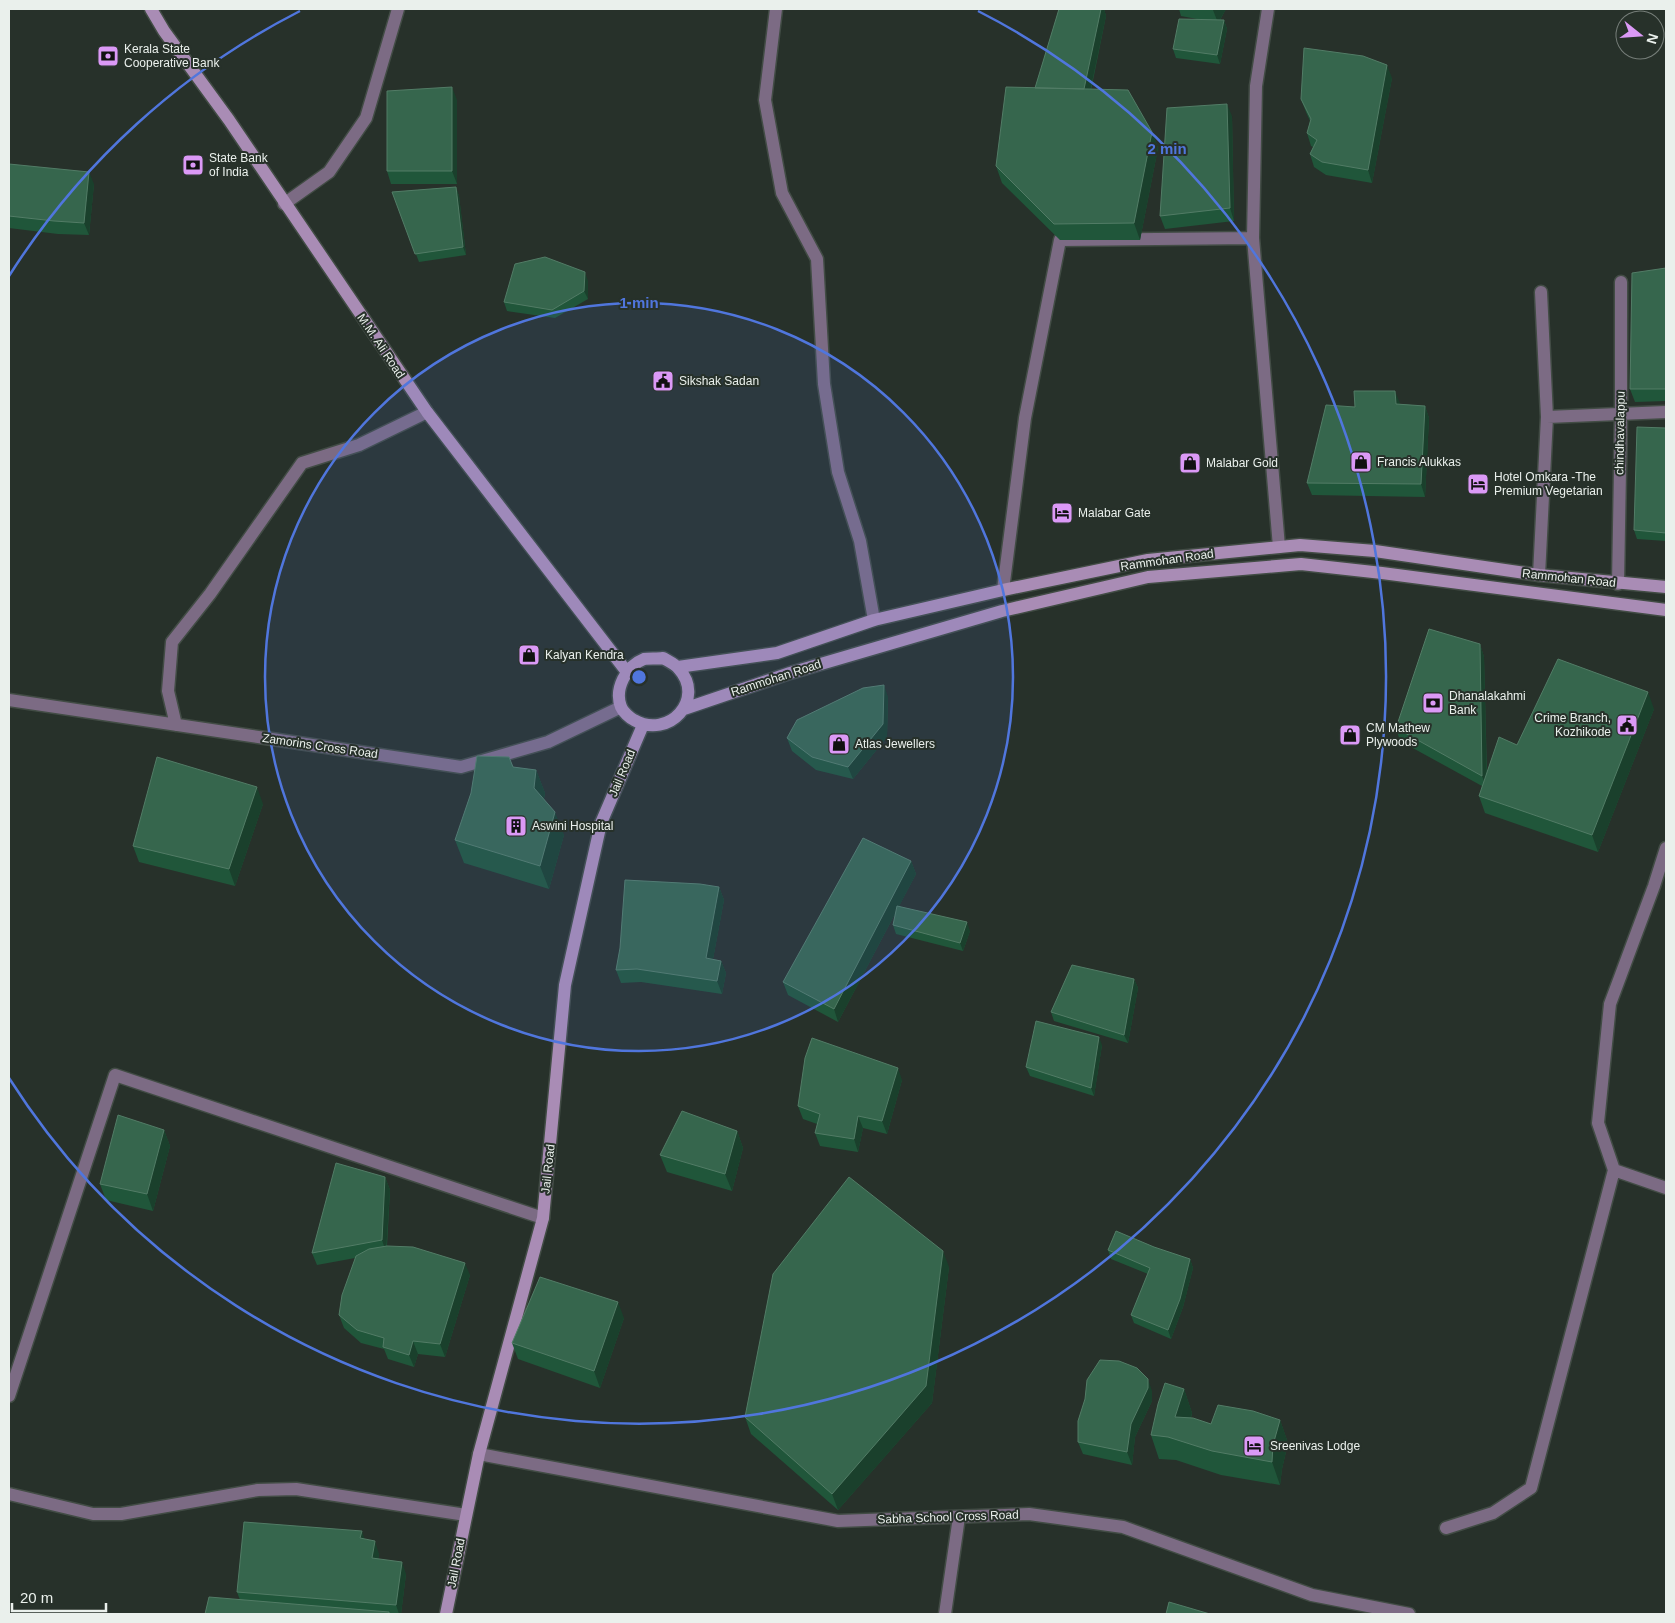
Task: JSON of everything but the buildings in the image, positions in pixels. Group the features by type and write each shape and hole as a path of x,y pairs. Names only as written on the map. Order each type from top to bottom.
{"main road":[{"name":"M.M. Ali Road","path":"151,9 164,31 229,120 284,204 427,412 627,672"},
{"name":"Rammohan Road","path":"678,667 777,653 874,620 1003,590 1148,560 1300,545 1375,551 1539,575 1618,584 1666,587"},
{"name":"Rammohan Road","path":"684,709 790,673 992,614 1148,577 1300,564 1666,610"},
{"path":"663,658 678,667 688,687 688,698 684,709 673,721 658,727 643,725 631,718 621,707 619,687 627,672 644,659 663,658"},
{"name":"Jail Road","path":"446,1614 478,1454 543,1218 566,985 601,823 643,725"}],"street":[{"path":"284,204 329,172 366,118 398,9"},
{"path":"776,9 765,100 782,193 817,259 824,384 836,462 860,541 874,620"},
{"path":"1268,9 1256,86 1253,238 1279,547"},
{"path":"1003,590 1025,418 1060,240 1253,238"},
{"name":"chindhavalappu","path":"1618,584 1621,282"},
{"path":"1539,575 1546,417 1541,292"},
{"path":"176,725 168,691 172,642 210,594 302,462 359,445 427,412"},
{"path":"1546,417 1666,412"},
{"name":"Zamorins Cross Road","path":"9,700 461,767 548,742 621,707"},
{"path":"1446,1528 1493,1512 1531,1488 1614,1170 1598,1123 1610,1004 1654,886 1666,848"},
{"path":"9,1396 115,1075 543,1218"},
{"path":"1614,1170 1666,1188"},
{"name":"Sabha School Cross Road","path":"478,1454 838,1521 1029,1514 1123,1527 1312,1594 1410,1614"},
{"path":"9,1494 93,1514 121,1514 258,1490 296,1489 466,1515"},
{"path":"945,1614 959,1517"}],"place":[{"name":"Kerala State Cooperative Bank","path":"108,56"},
{"name":"State Bank of India","path":"193,165"},
{"name":"Sikshak Sadan","path":"663,381"},
{"name":"Francis Alukkas","path":"1361,462"},
{"name":"Malabar Gold","path":"1190,463"},
{"name":"Hotel Omkara -The Premium Vegetarian","path":"1478,484"},
{"name":"Malabar Gate","path":"1062,513"},
{"name":"Kalyan Kendra","path":"529,655"},
{"name":"Dhanalakahmi Bank","path":"1433,703"},
{"name":"Crime Branch, Kozhikode","path":"1627,725"},
{"name":"CM Mathew Plywoods","path":"1350,735"},
{"name":"Atlas Jewellers","path":"839,744"},
{"name":"Aswini Hospital","path":"516,826"},
{"name":"Sreenivas Lodge","path":"1254,1446"}]}
